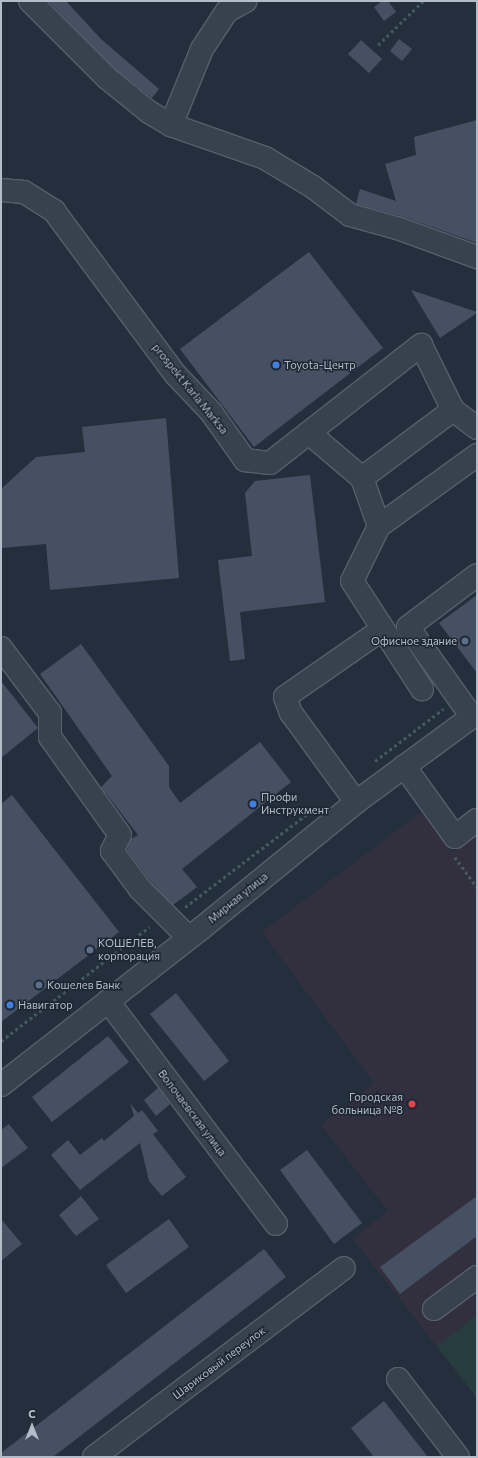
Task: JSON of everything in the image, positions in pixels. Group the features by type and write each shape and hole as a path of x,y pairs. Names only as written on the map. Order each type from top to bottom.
{"street":[{"path":"30,1 107,78 149,112 171,125 265,158 313,187 350,215 400,229 477,257"},
{"path":"171,125 202,49 227,11 246,1"},
{"name":"prospekt Karla Marksa","path":"1,190 24,192 54,211 176,376 211,412 245,460 270,463 421,345 453,410"},
{"path":"362,478 453,410 477,428"},
{"path":"309,433 362,478 379,526"},
{"path":"422,689 352,581 379,526 477,455"},
{"path":"475,715 458,698 408,627 477,575"},
{"path":"356,802 291,713 284,697 382,629"},
{"path":"1,648 50,713 50,737 120,835 112,851 140,889 189,938"},
{"name":"Мирная улица","path":"1,1085 189,938 356,802 475,715"},
{"path":"404,766 455,837 477,820"},
{"name":"Волочаевская улица","path":"108,1001 276,1224"},
{"name":"Шариковый переулок","path":"107,1453 344,1268"},
{"path":"434,1309 477,1277"},
{"path":"398,1379 458,1457"}],"path":[{"path":"378,45 423,1"},
{"path":"372,763 458,698"},
{"path":"1,1041 156,922 189,905 313,810"},
{"path":"455,837 446,845 477,887"}],"shaded area":[{"name":"Городская больница №8","path":"421,812 452,852 477,833 477,1398 353,1239 388,1211 321,1125 374,1083 262,932"}],"green space":[{"path":"477,1315 477,1398 437,1346"}],"building":[{"path":"48,1 66,1 101,39 159,89 152,98 115,69"},
{"path":"382,1 388,1 396,12 384,21 374,7"},
{"path":"399,39 412,49 402,61 390,51"},
{"path":"361,40 382,59 369,73 348,54"},
{"path":"477,120 477,243 404,217 356,204 360,189 396,201 385,164 416,155 414,137"},
{"name":"Toyota-Центр","path":"309,252 383,348 254,447 180,349"},
{"path":"411,290 477,312 477,313 440,338"},
{"path":"166,418 179,578 50,590 46,544 1,548 1,489 36,457 85,452 82,427"},
{"path":"310,475 325,602 240,612 245,659 230,661 218,560 252,556 245,493 255,481"},
{"name":"Офисное здание","path":"477,595 477,673 439,623"},
{"path":"81,644 169,766 169,787 180,803 260,742 291,782 182,869 197,887 173,905 150,881 127,850 131,839 138,835 101,787 112,776 40,674"},
{"path":"1,681 38,728 1,758"},
{"path":"12,795 119,932 1,1022 1,804"},
{"path":"176,993 229,1061 204,1081 150,1014"},
{"path":"108,1036 129,1062 52,1122 32,1097"},
{"path":"158,1088 170,1104 156,1116 144,1100"},
{"path":"130,1103 138,1113 142,1110 158,1131 153,1134 186,1177 162,1196 149,1181 140,1143 80,1190 51,1155 68,1140 80,1155 102,1138 104,1141 134,1116"},
{"path":"9,1124 28,1148 1,1168 1,1130"},
{"path":"307,1150 362,1223 334,1244 280,1170"},
{"path":"81,1196 99,1219 76,1236 59,1215"},
{"path":"477,1196 477,1236 400,1294 380,1267"},
{"path":"1,1219 22,1244 1,1261"},
{"path":"169,1219 189,1247 126,1293 106,1265"},
{"path":"264,1249 286,1277 53,1457 1,1457 1,1453"},
{"path":"384,1401 428,1457 374,1457 351,1428"}],"place":[{"name":"Toyota-Центр","path":"276,365"},
{"name":"Офисное здание","path":"465,641"},
{"name":"Профи Инструкмент","path":"253,804"},
{"name":"КОШЕЛЕВ, корпорация","path":"90,950"},
{"name":"Кошелев Банк","path":"39,985"},
{"name":"Навигатор","path":"10,1005"},
{"name":"Городская больница №8","path":"412,1104"}]}
